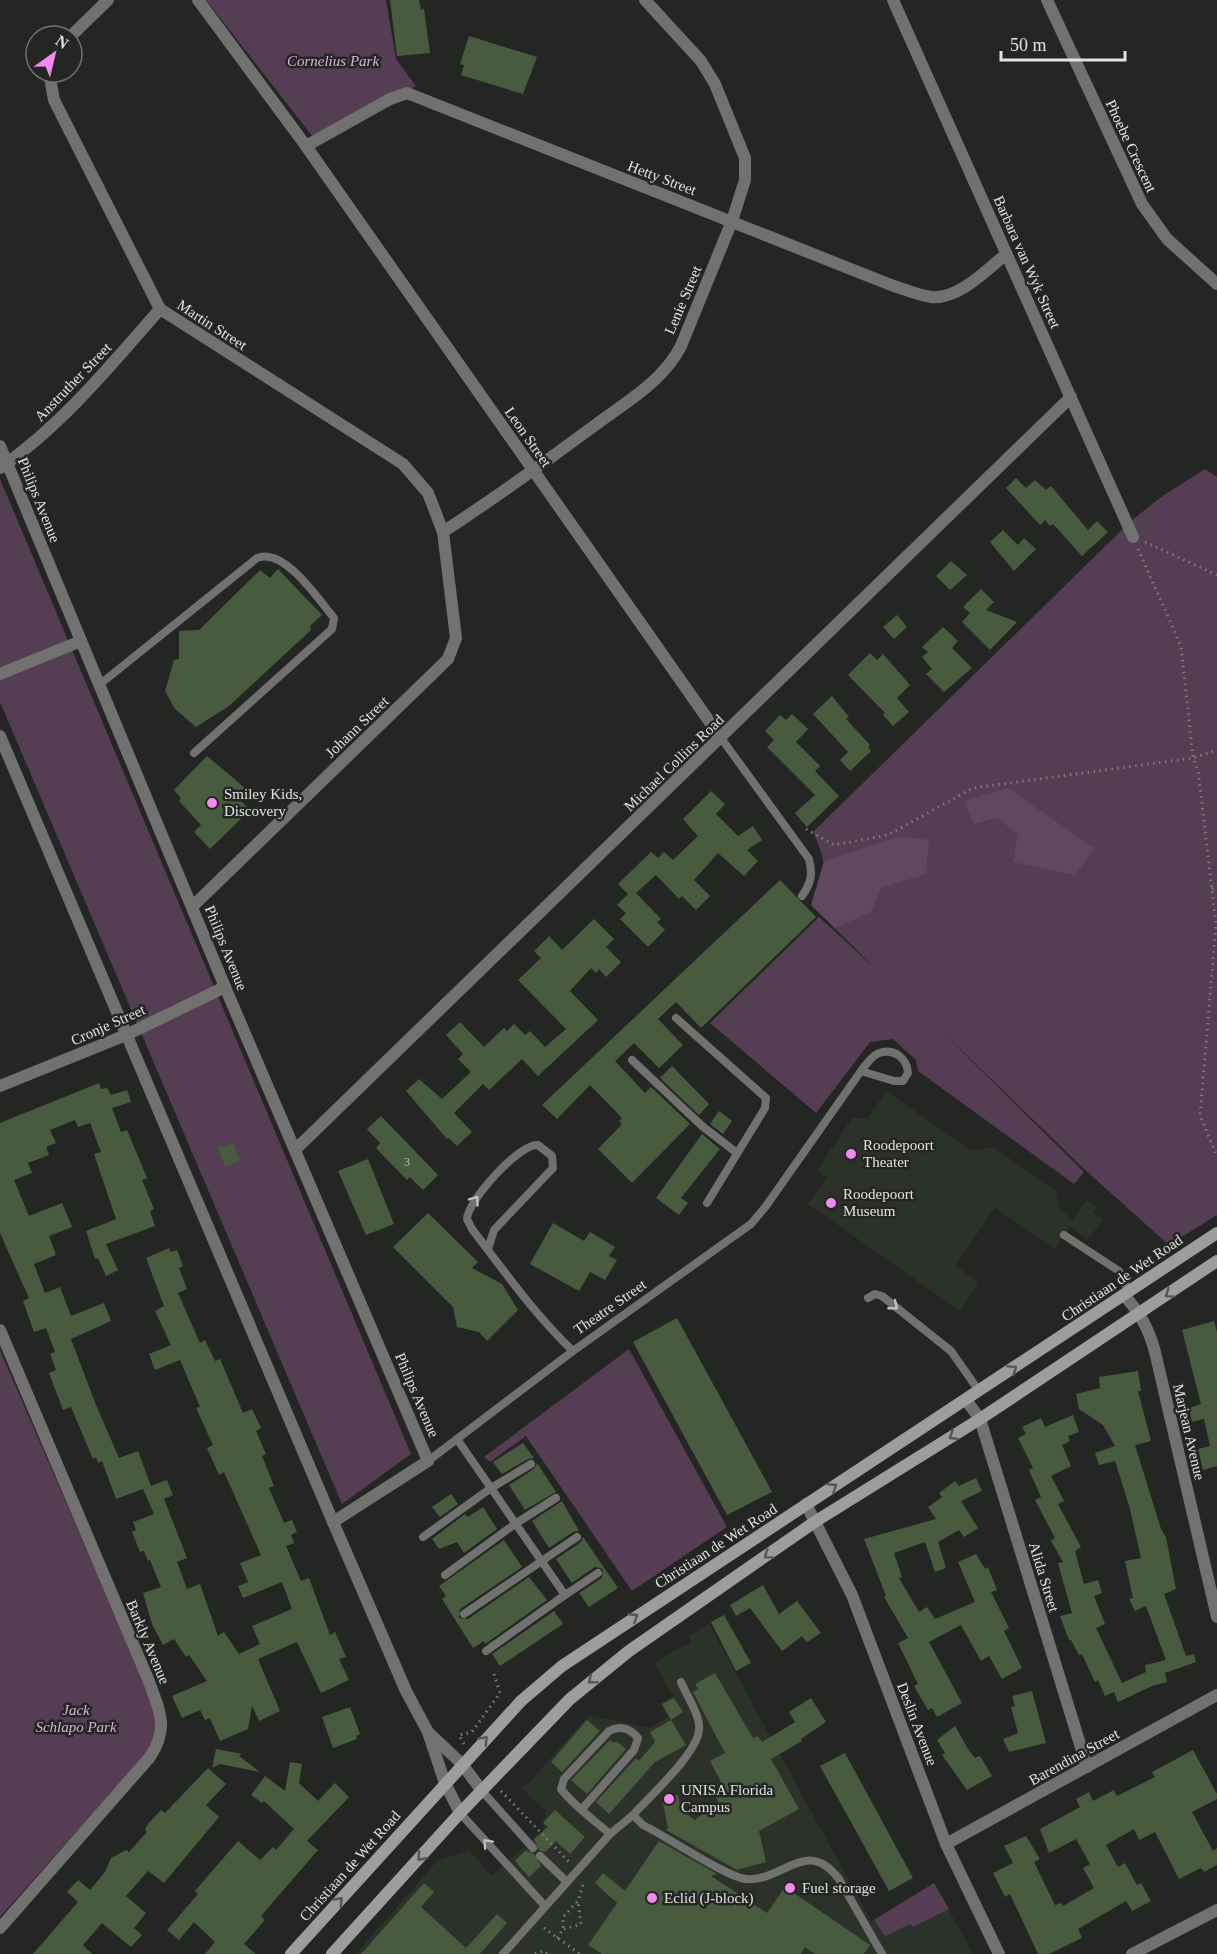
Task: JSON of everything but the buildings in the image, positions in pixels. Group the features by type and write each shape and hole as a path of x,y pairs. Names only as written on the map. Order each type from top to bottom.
{"main road":[{"name":"Christiaan de Wet Road","path":"291,1954 520,1701 562,1666 1217,1233"},
{"path":"332,1954 491,1781 589,1683 629,1651 816,1521 980,1419 1217,1261"}],"street":[{"path":"83,24 108,0"},
{"name":"Leon Street","path":"198,0 306,146 721,738"},
{"name":"Lenie Street","path":"443,532 533,472 646,387 670,364 681,346 732,221 745,180 741,145 715,84 701,60 645,0"},
{"name":"Barbara van Wyk Street","path":"893,0 1133,537"},
{"name":"Phoebe Crescent","path":"1047,0 1142,204 1167,239 1217,284"},
{"name":"Martin Street","path":"51,84 54,100 160,309 403,464 428,493 443,532"},
{"name":"Hetty Street","path":"306,146 390,99 407,93 891,285 932,297 954,293 1006,254"},
{"name":"Anstruther Street","path":"4,465 69,410 160,309"},
{"name":"Michael Collins Road","path":"297,1148 1071,397"},
{"name":"Philips Avenue","path":"0,446 4,465 81,641 225,987 297,1148 428,1461"},
{"name":"Johann Street","path":"193,906 448,659 456,638 443,532"},
{"path":"0,674 81,641"},
{"path":"0,736 333,1522 406,1691 428,1732 445,1783 460,1813"},
{"name":"Cronje Street","path":"0,1086 126,1035 225,987"},
{"name":"Marjean Avenue","path":"1127,1293 1140,1313 1155,1352 1217,1617"},
{"name":"Barkly Avenue","path":"0,1329 148,1679 163,1726 161,1737 150,1757 0,1928"},
{"name":"Alida Street","path":"966,1400 980,1419 1087,1767"},
{"name":"Theatre Street","path":"333,1522 428,1461"},
{"name":"Deslin Avenue","path":"806,1504 852,1595 946,1844 999,1954"},
{"name":"Barendina Street","path":"946,1844 1217,1695"},
{"path":"428,1732 466,1759 482,1791"},
{"path":"1132,1954 1217,1910"}],"lane":[{"path":"99,685 257,558 265,555 281,559 334,618 332,629 194,753"},
{"name":"Leon Street","path":"721,738 809,859 813,873 802,896"},
{"path":"676,1017 766,1098 765,1108 707,1203"},
{"name":"Theatre Street","path":"428,1461 573,1351 751,1224 861,1071 876,1054 889,1052 903,1058 908,1073 903,1081 894,1081 861,1071"},
{"path":"632,1060 702,1126 737,1153"},
{"path":"488,1250 494,1230 553,1168 552,1156 542,1147 534,1144 526,1147 471,1204 467,1219 488,1250 553,1332 573,1351"},
{"path":"1065,1235 1119,1271 1127,1293"},
{"path":"868,1298 875,1294 882,1296 951,1351 979,1391"},
{"path":"457,1439 565,1595"},
{"path":"423,1538 491,1488 531,1464"},
{"path":"445,1575 515,1524 556,1498"},
{"path":"464,1614 577,1537"},
{"path":"486,1651 598,1573"},
{"path":"503,1954 610,1834 633,1815 685,1757 697,1737 699,1722 681,1682"},
{"path":"582,1809 634,1750 638,1738 630,1730 619,1728 609,1731 564,1779 561,1789 582,1809 610,1834"},
{"path":"482,1791 533,1848"},
{"path":"460,1813 545,1906"},
{"path":"633,1815 643,1825 745,1879 765,1877 806,1860 822,1863 839,1879 882,1954"},
{"path":"540,1856 567,1882"}],"path":[{"path":"1133,537 1217,575"},
{"path":"1133,537 1181,646 1193,758 1198,770 1216,925 1200,1116 1217,1156"},
{"path":"806,829 834,845 888,835 973,789 1193,758 1217,750"},
{"path":"1212,889 1217,885"},
{"path":"466,1759 459,1735 472,1732 500,1693 493,1671"},
{"path":"491,1781 585,1878 578,1901 581,1924 563,1929"},
{"path":"557,1938 563,1929 562,1917 578,1901"},
{"path":"540,1925 580,1954"},
{"path":"535,1954 543,1951 547,1954"}],"shaded area":[{"path":"1008,788 1095,849 1074,875 1013,862 1018,834 997,818 974,824 965,801"},
{"path":"901,836 929,840 926,874 881,888 871,912 835,928 811,905 824,861"},
{"path":"886,1091 970,1150 993,1147 1056,1191 1060,1210 1073,1220 1086,1200 1096,1207 1093,1212 1103,1219 1088,1240 1070,1227 1055,1249 995,1208 955,1266 979,1282 960,1311 808,1204 827,1178 817,1170 852,1118 868,1118"},
{"name":"UNISA Florida Campus","path":"709,1624 871,1921 934,1883 973,1954 356,1954 438,1860 469,1850 492,1876 543,1830 546,1811 520,1787 528,1784 589,1715 649,1728 668,1717 660,1704 673,1696 654,1662 691,1642 688,1636"}],"green space":[{"name":"Cornelius Park","path":"206,0 386,0 396,59 416,86 313,137"},
{"path":"1205,469 1217,477 1217,1215 1169,1245 1084,1169 926,1016 1084,1172 1074,1184 918,1071 916,1060 893,1039 870,1042 816,1113 710,1023 819,917 877,970 811,905 824,877 821,852 813,832 1131,521 1161,497"},
{"path":"0,479 411,1454 342,1504 0,702"},
{"path":"629,1349 727,1527 632,1591 526,1436 490,1462 484,1457"},
{"name":"Jack Schlapo Park","path":"0,1350 142,1678 153,1709 155,1726 154,1735 144,1756 0,1917"},
{"path":"934,1883 949,1909 913,1927 910,1924 885,1936 874,1920"}],"place":[{"name":"Smiley Kids, Discovery","path":"212,803"},
{"name":"Roodepoort Theater","path":"851,1154"},
{"name":"Roodepoort Museum","path":"831,1203"},
{"name":"UNISA Florida Campus","path":"669,1799"},
{"name":"Fuel storage","path":"790,1888"},
{"name":"Eclid (J-block)","path":"652,1898"}]}
